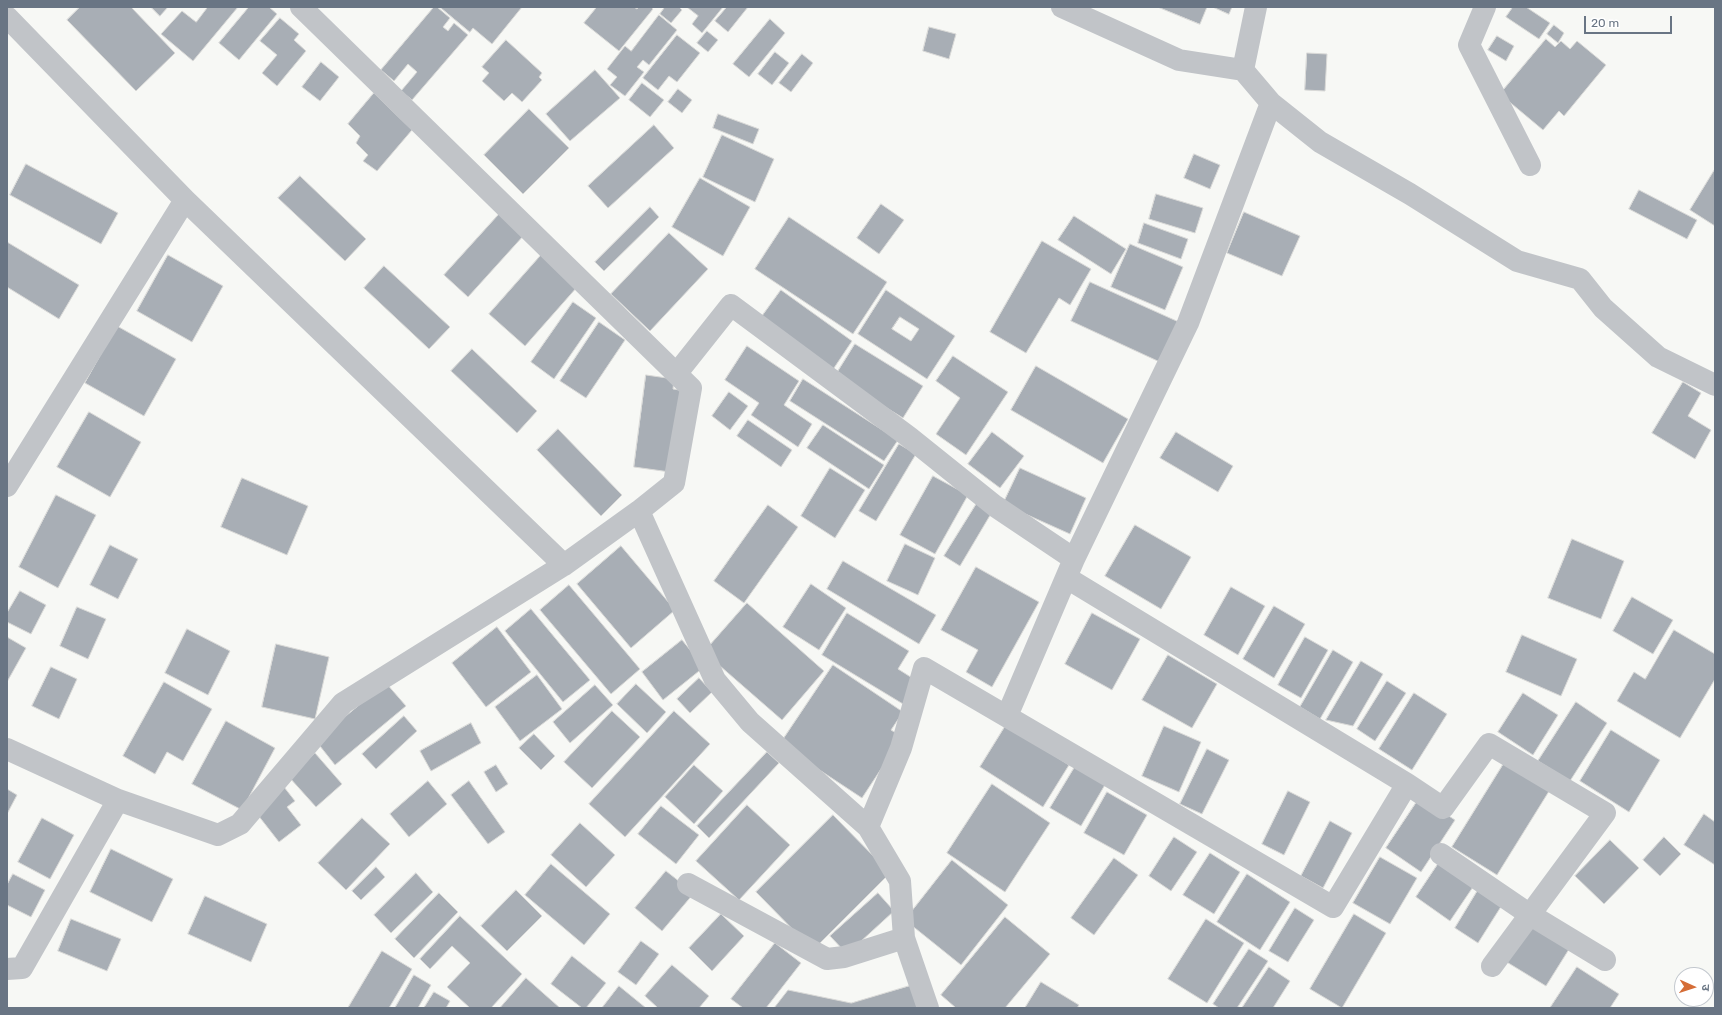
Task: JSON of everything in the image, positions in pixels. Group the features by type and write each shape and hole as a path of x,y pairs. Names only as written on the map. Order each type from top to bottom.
{"street":[{"path":"1062,7 1179,60 1243,70 1271,103 1320,142 1410,194 1517,261 1580,279 1603,308 1658,357 1715,384"},
{"path":"1243,70 1256,7"},
{"path":"1485,7 1469,44 1530,165"},
{"path":"7,749 118,800 218,835 240,824 343,703 564,565 639,511 674,483 691,388 313,11"},
{"path":"7,17 185,200 564,565"},
{"path":"1007,716 1070,568 1188,323 1271,103"},
{"path":"7,486 185,200"},
{"path":"677,373 731,305 909,437 1070,568 1443,808 1489,744 1604,813 1492,966"},
{"path":"639,511 715,680 750,722 868,827 900,881 904,938 928,1008"},
{"path":"868,827 901,748 924,668 1333,907 1407,784"},
{"path":"7,969 22,968 118,800"},
{"path":"1441,854 1529,914 1605,960"},
{"path":"688,884 827,959 844,957 904,938"}],"building":[{"path":"80,7 131,7 175,53 136,91 67,20"},
{"path":"151,7 168,7 160,16"},
{"path":"208,7 238,7 193,61 161,34 182,11 196,22"},
{"path":"249,7 269,7 277,14 239,60 219,43"},
{"path":"434,7 437,7 450,18 443,27 448,31 454,23 468,35 412,100 401,91 417,72 408,64 394,81 381,70"},
{"path":"440,7 522,7 492,44 473,28 470,32"},
{"path":"597,7 634,7 637,9 639,7 651,7 653,9 619,51 584,23"},
{"path":"665,7 679,7 682,10 671,23 660,14"},
{"path":"687,7 723,7 702,33 692,24 698,16"},
{"path":"727,7 748,7 728,32 715,21"},
{"path":"1158,7 1207,7 1200,24"},
{"path":"1213,7 1232,7 1229,14"},
{"path":"1513,7 1526,7 1550,23 1539,39 1506,17"},
{"path":"659,15 677,30 649,65 643,60 637,67 644,72 625,96 610,85 617,77 607,69 625,46 631,51"},
{"path":"280,18 299,34 294,40 306,51 277,86 262,73 277,55 260,41"},
{"path":"770,19 785,33 749,77 733,64"},
{"path":"1554,25 1564,33 1558,43 1547,34"},
{"path":"929,27 956,34 949,59 923,51"},
{"path":"707,31 718,40 708,52 697,43"},
{"path":"677,35 700,53 677,82 669,76 658,90 643,78"},
{"path":"1497,36 1514,46 1506,61 1488,50"},
{"path":"1546,39 1555,47 1561,41 1570,49 1577,41 1606,65 1564,116 1559,111 1543,130 1500,94"},
{"path":"506,40 542,73 539,77 542,80 522,102 512,93 504,101 482,81 489,73 482,67"},
{"path":"775,52 789,63 772,85 758,74"},
{"path":"1307,53 1327,54 1325,91 1305,90"},
{"path":"802,54 813,63 791,92 779,83"},
{"path":"321,62 339,77 320,101 302,87"},
{"path":"595,70 620,98 570,141 546,114"},
{"path":"642,83 664,100 650,117 629,100"},
{"path":"678,89 692,100 682,113 668,102"},
{"path":"374,93 412,130 377,171 363,161 368,155 356,143 360,136 348,124"},
{"path":"529,109 569,148 523,194 484,155"},
{"path":"718,114 759,129 753,144 713,128"},
{"path":"654,125 674,148 608,208 588,186"},
{"path":"722,135 774,159 755,202 703,177"},
{"path":"1194,154 1220,165 1210,189 1184,178"},
{"path":"26,164 118,213 101,244 10,195"},
{"path":"1715,169 1715,226 1690,210"},
{"path":"300,176 366,239 345,261 278,198"},
{"path":"700,178 750,207 723,256 672,227"},
{"path":"1639,190 1697,220 1687,239 1629,209"},
{"path":"1156,194 1203,208 1195,233 1149,219"},
{"path":"881,204 904,220 879,254 857,238"},
{"path":"650,207 659,217 604,271 595,262"},
{"path":"501,212 525,234 468,297 444,275"},
{"path":"1244,212 1300,236 1282,276 1227,253"},
{"path":"1074,216 1126,249 1111,274 1058,240"},
{"path":"789,217 887,282 853,334 755,269"},
{"path":"1144,223 1188,239 1181,259 1138,243"},
{"path":"669,233 708,269 650,331 611,294"},
{"path":"1042,241 1091,269 1070,305 1059,298 1026,353 990,332"},
{"path":"7,242 79,285 59,319 7,287"},
{"path":"1130,244 1183,267 1165,310 1111,287"},
{"path":"542,254 578,286 525,346 489,314"},
{"path":"168,255 223,286 192,342 137,311"},
{"path":"384,266 450,327 429,349 364,288"},
{"path":"1090,282 1181,323 1162,363 1071,321"},
{"path":"781,290 852,341 832,371 760,319"},
{"path":"886,290 955,336 927,379 858,334","holes":["900,317 919,329 911,341 892,329"]},
{"path":"573,302 596,318 554,379 531,362"},
{"path":"599,322 625,340 586,398 560,381"},
{"path":"117,326 176,359 144,416 85,383"},
{"path":"855,344 923,386 903,418 835,376"},
{"path":"747,346 799,381 784,405 812,424 798,447 751,415 759,403 725,380"},
{"path":"472,349 537,411 517,433 451,371"},
{"path":"953,356 1008,392 966,455 936,434 960,398 936,381"},
{"path":"1036,366 1128,419 1103,463 1011,410"},
{"path":"646,375 674,379 673,389 686,391 670,472 634,467"},
{"path":"803,379 898,440 884,461 790,401"},
{"path":"1683,382 1701,393 1688,416 1711,430 1695,459 1652,433"},
{"path":"729,392 748,406 730,430 712,416"},
{"path":"89,412 141,442 110,497 57,467"},
{"path":"748,420 792,450 781,467 737,436"},
{"path":"823,425 884,465 869,489 807,448"},
{"path":"558,429 622,495 601,516 537,450"},
{"path":"992,432 1024,456 1000,488 968,464"},
{"path":"1176,432 1233,466 1218,492 1160,458"},
{"path":"899,444 916,454 876,521 859,511"},
{"path":"830,468 865,490 835,538 801,516"},
{"path":"1020,468 1086,498 1070,534 1003,504"},
{"path":"933,476 968,495 935,554 900,535"},
{"path":"242,478 308,506 287,555 221,527"},
{"path":"56,495 96,515 58,588 19,567"},
{"path":"977,503 992,512 960,566 944,556"},
{"path":"768,505 798,527 744,603 714,581"},
{"path":"1135,525 1191,557 1161,609 1105,576"},
{"path":"1572,539 1624,561 1601,619 1548,598"},
{"path":"905,544 935,558 918,595 887,581"},
{"path":"110,545 138,559 118,599 90,585"},
{"path":"621,546 675,610 631,648 577,584"},
{"path":"843,561 936,615 919,644 827,589"},
{"path":"976,567 1039,602 992,687 966,672 978,650 941,630"},
{"path":"811,584 846,608 819,650 783,627"},
{"path":"569,585 640,669 611,694 540,610"},
{"path":"1231,587 1265,606 1238,655 1204,635"},
{"path":"20,591 46,605 31,634 7,622 7,613"},
{"path":"1632,597 1673,620 1653,654 1613,631"},
{"path":"747,603 824,671 782,720 704,652"},
{"path":"1274,606 1305,624 1274,678 1243,659"},
{"path":"77,607 106,619 88,659 60,646"},
{"path":"531,609 590,680 563,702 505,631"},
{"path":"847,613 909,651 898,669 917,681 903,704 822,655"},
{"path":"1092,613 1140,639 1112,690 1065,664"},
{"path":"497,627 531,672 486,707 452,663"},
{"path":"187,629 230,651 208,695 165,673"},
{"path":"1674,630 1715,654 1715,679 1680,738 1617,701 1634,672 1645,679"},
{"path":"1522,635 1577,659 1561,696 1506,672"},
{"path":"7,637 26,648 7,682"},
{"path":"1305,637 1328,650 1301,698 1278,685"},
{"path":"682,640 704,667 663,700 642,672"},
{"path":"276,644 329,657 315,719 262,707"},
{"path":"1333,650 1353,662 1320,719 1300,707"},
{"path":"1168,655 1217,684 1192,728 1142,700"},
{"path":"1361,661 1383,674 1353,726 1326,720"},
{"path":"833,665 903,712 891,730 902,737 862,798 780,744"},
{"path":"51,667 77,679 59,719 32,706"},
{"path":"537,675 562,709 520,741 495,707"},
{"path":"699,678 712,692 690,713 677,699"},
{"path":"1387,681 1406,693 1375,741 1357,729"},
{"path":"164,682 212,709 183,761 167,752 155,774 123,756"},
{"path":"386,683 406,706 335,765 316,741"},
{"path":"636,684 666,712 647,733 617,704"},
{"path":"595,685 613,705 570,743 553,722"},
{"path":"1414,693 1447,714 1412,770 1379,749"},
{"path":"1523,693 1558,715 1533,755 1498,732"},
{"path":"1576,702 1607,723 1570,781 1538,761"},
{"path":"612,711 640,737 592,788 564,762"},
{"path":"674,711 710,744 625,837 589,804"},
{"path":"404,716 417,731 376,769 362,754"},
{"path":"226,721 275,748 242,810 192,784"},
{"path":"471,723 481,743 431,771 420,751"},
{"path":"1006,725 1069,765 1043,807 980,767"},
{"path":"1164,726 1201,742 1179,792 1142,776"},
{"path":"1611,730 1660,760 1629,812 1580,781"},
{"path":"534,734 555,756 541,770 519,748"},
{"path":"1207,749 1229,760 1202,814 1180,804"},
{"path":"767,752 779,763 709,838 697,826"},
{"path":"315,753 342,784 316,807 289,777"},
{"path":"1506,760 1551,788 1497,875 1452,847"},
{"path":"496,765 508,784 496,792 484,772"},
{"path":"694,765 723,791 694,824 665,797"},
{"path":"1076,765 1106,783 1081,826 1050,808"},
{"path":"428,781 447,804 409,837 390,814"},
{"path":"469,781 505,832 488,844 451,795"},
{"path":"992,784 1050,823 1005,892 947,853"},
{"path":"284,787 295,801 287,807 301,825 279,842 254,810"},
{"path":"7,789 17,795 7,814"},
{"path":"1288,791 1310,802 1284,855 1262,844"},
{"path":"1107,792 1147,815 1124,855 1084,833"},
{"path":"1420,797 1455,820 1421,872 1386,848"},
{"path":"747,805 790,845 739,900 696,861"},
{"path":"661,806 699,835 676,864 638,834"},
{"path":"1704,814 1715,822 1715,865 1684,845"},
{"path":"833,815 890,873 813,950 756,892"},
{"path":"42,818 74,835 50,879 18,862"},
{"path":"362,818 390,844 346,890 318,863"},
{"path":"1330,821 1352,833 1323,888 1301,876"},
{"path":"580,823 615,855 586,887 551,855"},
{"path":"1174,837 1197,852 1171,891 1149,876"},
{"path":"1664,837 1681,854 1660,876 1643,860"},
{"path":"1610,840 1639,868 1604,904 1575,876"},
{"path":"111,849 173,879 152,922 90,892"},
{"path":"1210,853 1240,872 1214,914 1183,895"},
{"path":"1380,857 1417,878 1390,924 1353,903"},
{"path":"1114,858 1138,875 1094,935 1071,918"},
{"path":"952,860 1008,905 961,965 905,920"},
{"path":"1440,861 1475,884 1450,921 1416,897"},
{"path":"551,864 610,914 584,945 525,895"},
{"path":"376,867 385,877 361,900 352,891"},
{"path":"666,871 694,893 662,931 635,908"},
{"path":"416,873 433,892 391,933 374,915"},
{"path":"13,874 45,890 31,917 7,905 7,885"},
{"path":"1247,874 1290,902 1260,950 1217,922"},
{"path":"516,890 542,916 507,951 481,926"},
{"path":"1478,890 1502,905 1478,943 1455,928"},
{"path":"439,893 458,912 414,958 395,939"},
{"path":"878,893 894,911 847,954 830,936"},
{"path":"205,896 267,924 251,962 188,934"},
{"path":"1295,908 1314,920 1288,962 1269,951"},
{"path":"721,914 744,936 712,971 689,948"},
{"path":"1354,914 1386,933 1342,1008 1310,989"},
{"path":"460,916 522,974 491,1008 470,1008 447,987 470,963 452,946 430,969 420,959"},
{"path":"1005,917 1050,954 1005,1008 956,1008 941,995"},
{"path":"71,919 121,939 107,971 58,951"},
{"path":"1206,919 1244,943 1207,1003 1168,979"},
{"path":"1530,921 1571,946 1546,986 1505,961"},
{"path":"641,941 659,954 636,985 618,972"},
{"path":"775,943 801,963 766,1008 743,1008 731,999"},
{"path":"1249,949 1268,961 1237,1008 1219,1008 1213,1004"},
{"path":"382,951 412,969 389,1008 348,1008"},
{"path":"572,956 606,983 586,1008 582,1008 551,984"},
{"path":"672,965 709,996 699,1008 658,1008 645,996"},
{"path":"1269,967 1290,981 1273,1008 1242,1008"},
{"path":"1577,967 1619,994 1610,1008 1550,1008"},
{"path":"414,975 431,985 418,1008 395,1008"},
{"path":"526,978 560,1008 500,1008"},
{"path":"1041,982 1079,1005 1077,1008 1025,1008"},
{"path":"913,985 920,1008 774,1008 788,990 851,1003"},
{"path":"619,986 646,1008 602,1008"},
{"path":"434,992 450,1001 446,1008 424,1008"}]}
